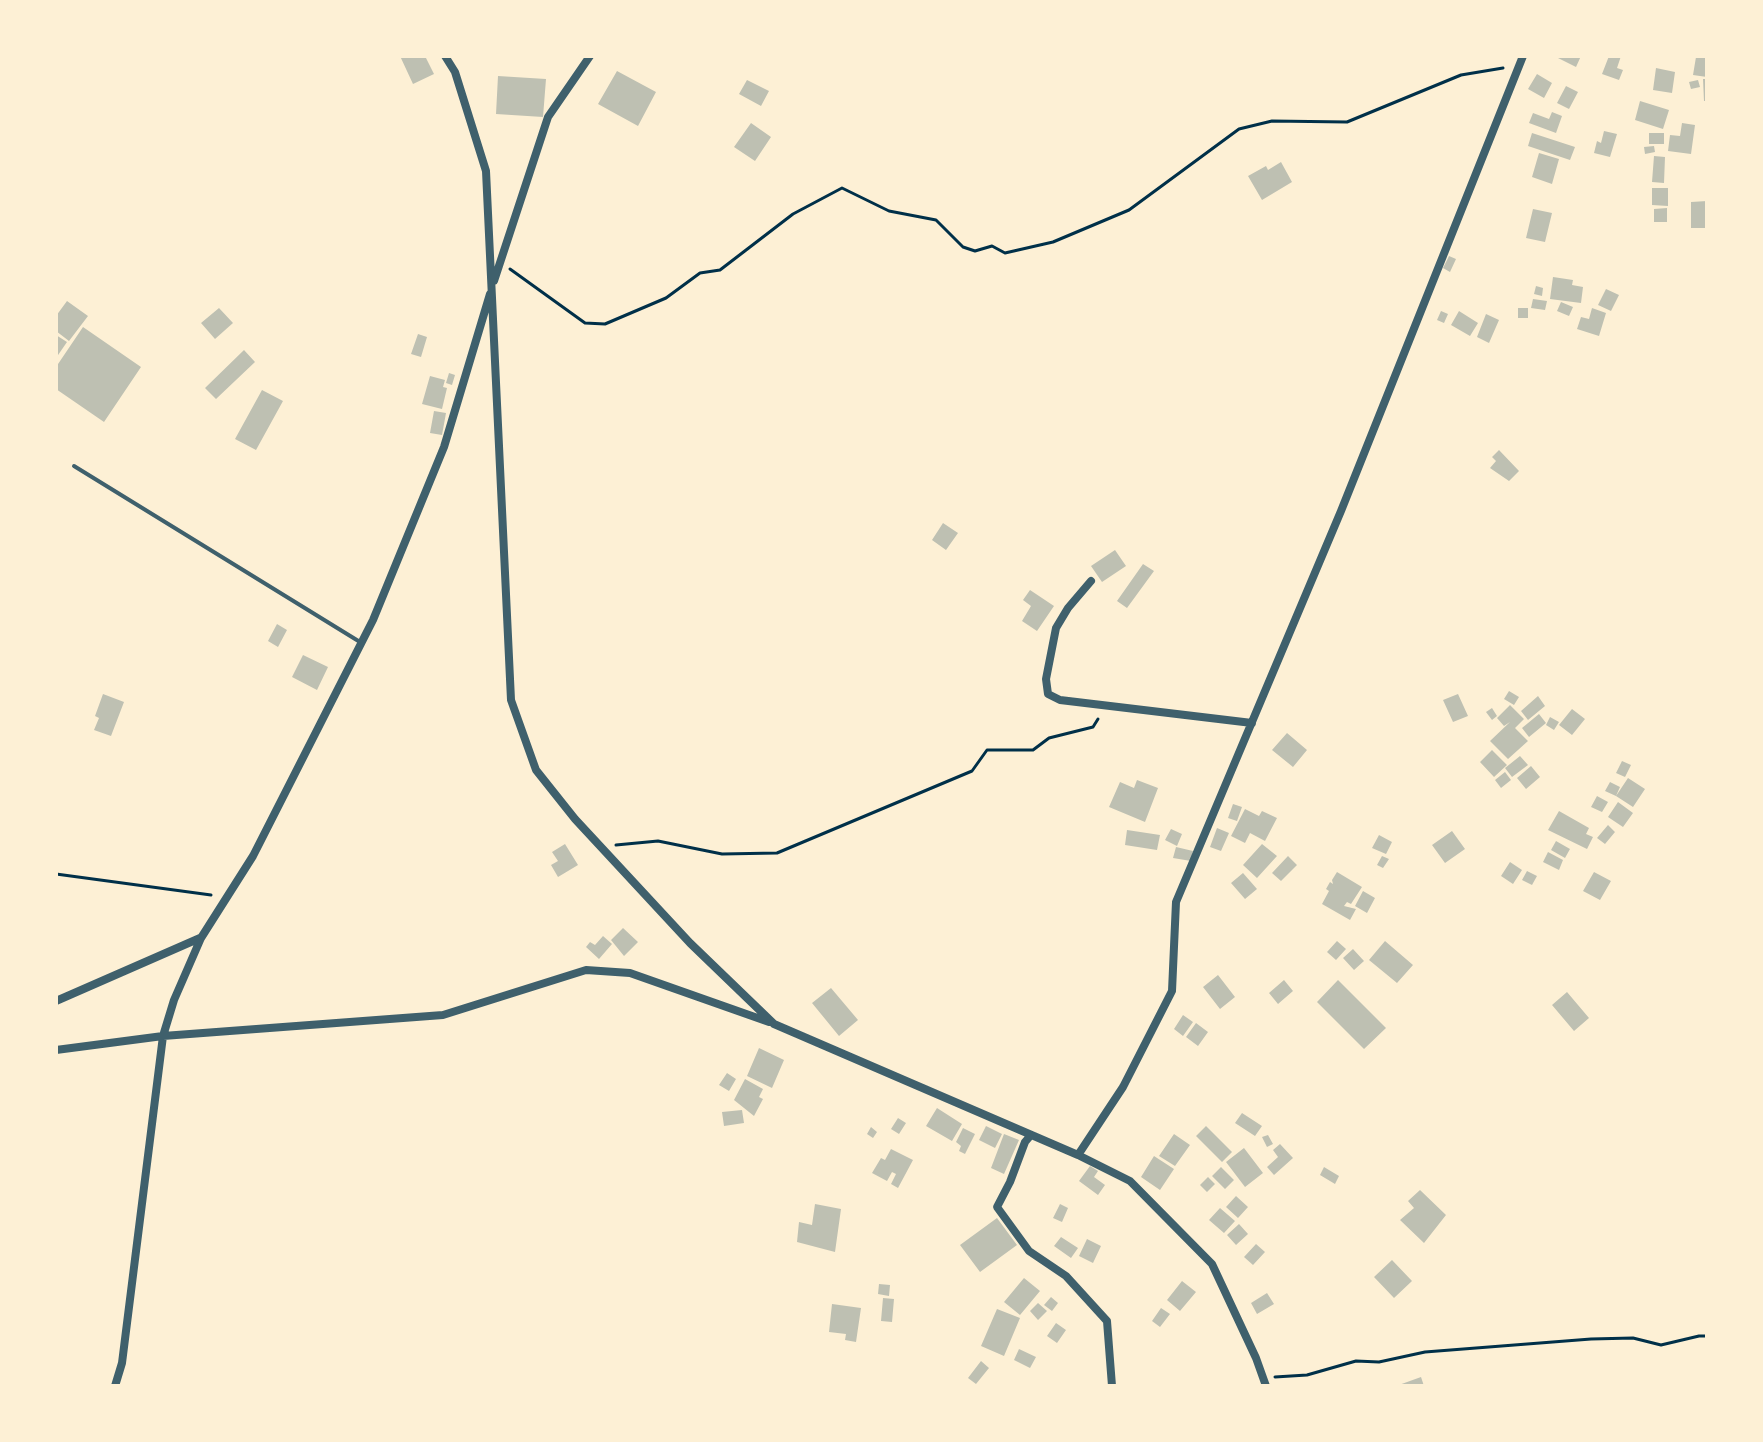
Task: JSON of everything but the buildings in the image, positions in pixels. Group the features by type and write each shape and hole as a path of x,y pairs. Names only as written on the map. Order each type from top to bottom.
{"street":[{"path":"445,56 455,72 486,171 511,700 536,770 600,846 690,943 774,1024"},
{"path":"115,1386 122,1363 163,1036 174,1000 201,938 253,856 362,643 444,447 548,117 590,56"},
{"path":"1078,1155 1123,1087 1172,991 1176,902 1341,511 1521,61"},
{"path":"1091,581 1056,628 1046,679 1048,694 1060,700 1252,723"},
{"path":"56,1001 201,938"},
{"path":"56,1050 163,1036 443,1015 586,970 630,973 774,1024 1078,1155 1130,1181 1212,1264 1265,1382"},
{"path":"1031,1135 1025,1142 997,1207 1029,1251 1066,1276 1107,1321 1112,1386"}],"lane":[{"path":"74,466 362,643"}],"path":[{"path":"501,262 585,323 605,324 666,298 700,273 720,270 793,214 842,188 889,211 936,220 963,247 975,251 992,246 1005,253 1053,242 1129,210 1239,129 1272,121 1347,122 1461,75 1521,61"},
{"path":"600,846 658,841 722,854 777,853 972,771 987,750 1033,750 1049,738 1093,727 1107,706"},
{"path":"56,874 227,897"},
{"path":"1265,1382 1307,1375 1356,1361 1379,1362 1425,1352 1591,1339 1633,1338 1661,1345 1707,1336"}]}
